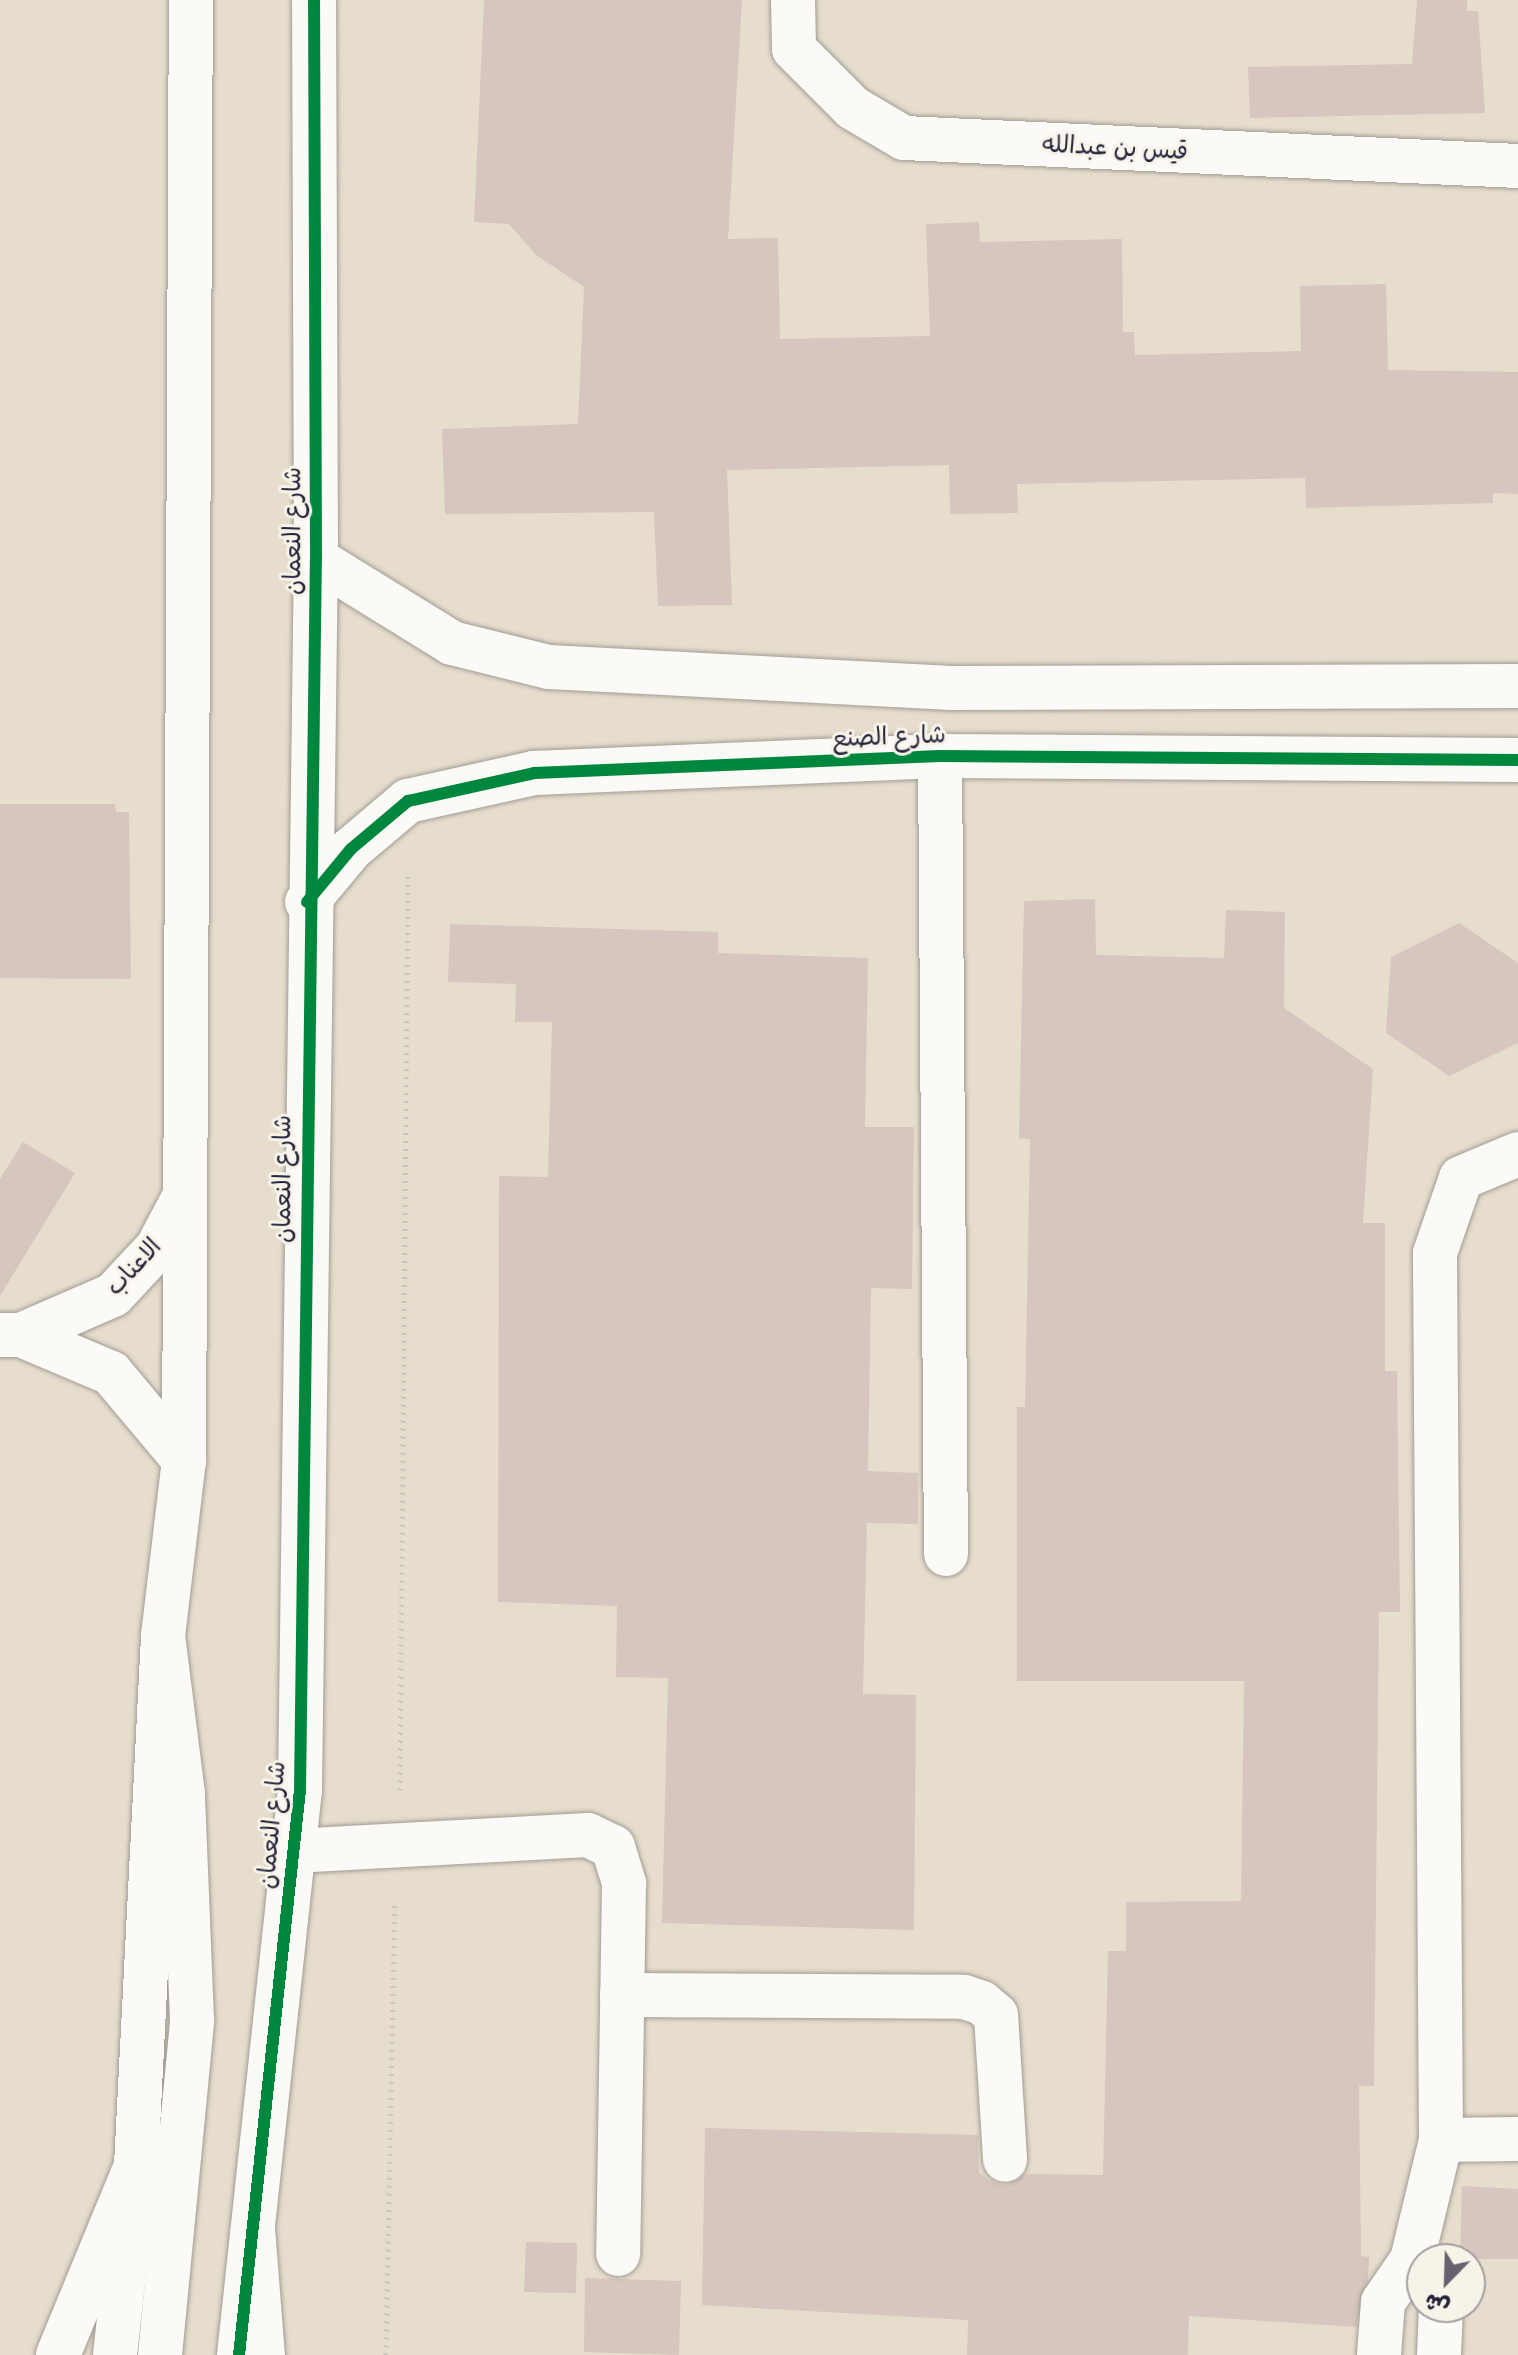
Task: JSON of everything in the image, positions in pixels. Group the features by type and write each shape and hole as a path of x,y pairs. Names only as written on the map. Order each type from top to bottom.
{"street":[{"path":"115,2355 136,2166 163,1636 184,1460 191,0"},
{"name":"شارع النعمان","path":"239,2355 300,1790 307,902 316,559 314,0"},
{"name":"قيس بن عبدالله","path":"793,0 794,49 853,108 904,138 1518,166"},
{"name":"شارع الصنع","path":"316,559 452,643 549,667 951,688 1518,686"},
{"path":"940,756 946,1554"},
{"name":"شارع الصنع","path":"307,902 351,849 408,801 534,773 940,756 1518,760"},
{"path":"1421,2243 1441,2140 1435,1253 1461,1178 1518,1154"},
{"name":"الاعناب","path":"10,1335 113,1295 157,1248 184,1197"},
{"name":"الاعناب","path":"10,1335 111,1373 184,1460"},
{"path":"160,2355 192,2020 183,1794 163,1636"},
{"path":"293,1851 588,1835 613,1847 624,1884 618,2254"},
{"path":"622,1995 964,1997 982,2003 996,2015 1005,2160"},
{"path":"1441,2140 1518,2139"},
{"path":"58,2355 136,2166"},
{"path":"253,2229 263,2355"},
{"path":"1379,2355 1383,2302 1406,2276"},
{"path":"1439,2355 1440,2323"}],"path":[{"path":"386,2355 398,1843 408,801"}],"building":[{"path":"484,0 742,0 728,239 778,238 780,339 930,336 926,224 979,222 980,242 1122,239 1123,332 1134,332 1135,355 1301,351 1300,286 1386,284 1388,370 1518,372 1518,494 1493,493 1493,503 1306,508 1305,478 1017,484 1018,513 950,514 949,465 727,470 732,605 658,606 654,512 445,514 442,429 578,424 584,287 536,255 509,224 474,222"},
{"path":"1417,0 1467,0 1467,11 1478,11 1485,113 1250,118 1248,67 1412,64"},
{"path":"0,804 115,804 116,812 129,812 131,979 0,978"},
{"path":"1095,899 1096,955 1224,958 1226,910 1285,912 1284,1008 1373,1069 1363,1223 1385,1223 1385,1371 1397,1371 1400,1612 1379,1612 1374,2086 1359,2086 1361,2256 1369,2257 1368,2280 1356,2327 1189,2316 1188,2355 967,2355 968,2320 702,2305 705,2128 978,2135 979,2173 995,2183 1007,2185 1025,2174 1103,2175 1108,1951 1126,1951 1126,1902 1241,1901 1244,1681 1017,1681 1017,1407 1025,1407 1030,1139 1019,1138 1024,901"},
{"path":"1459,923 1518,963 1518,1043 1449,1076 1386,1033 1391,957"},
{"path":"450,924 718,932 718,953 868,958 865,1127 914,1127 912,1289 871,1288 868,1471 918,1473 918,1524 867,1523 863,1694 916,1695 914,1930 662,1923 668,1678 616,1677 617,1606 498,1602 499,1176 548,1177 552,1022 515,1022 516,984 448,982"},
{"path":"23,1142 75,1173 0,1296 0,1179"},
{"path":"1462,2186 1518,2189 1518,2259 1486,2259 1486,2243 1460,2243"},
{"path":"526,2242 577,2243 576,2293 524,2292"},
{"path":"585,2278 681,2281 679,2355 584,2352"}],"cycle path":[{"path":"239,2355 300,1790 316,559 314,0"},
{"path":"307,902 351,849 408,801 534,773 940,756 1518,760"}]}
